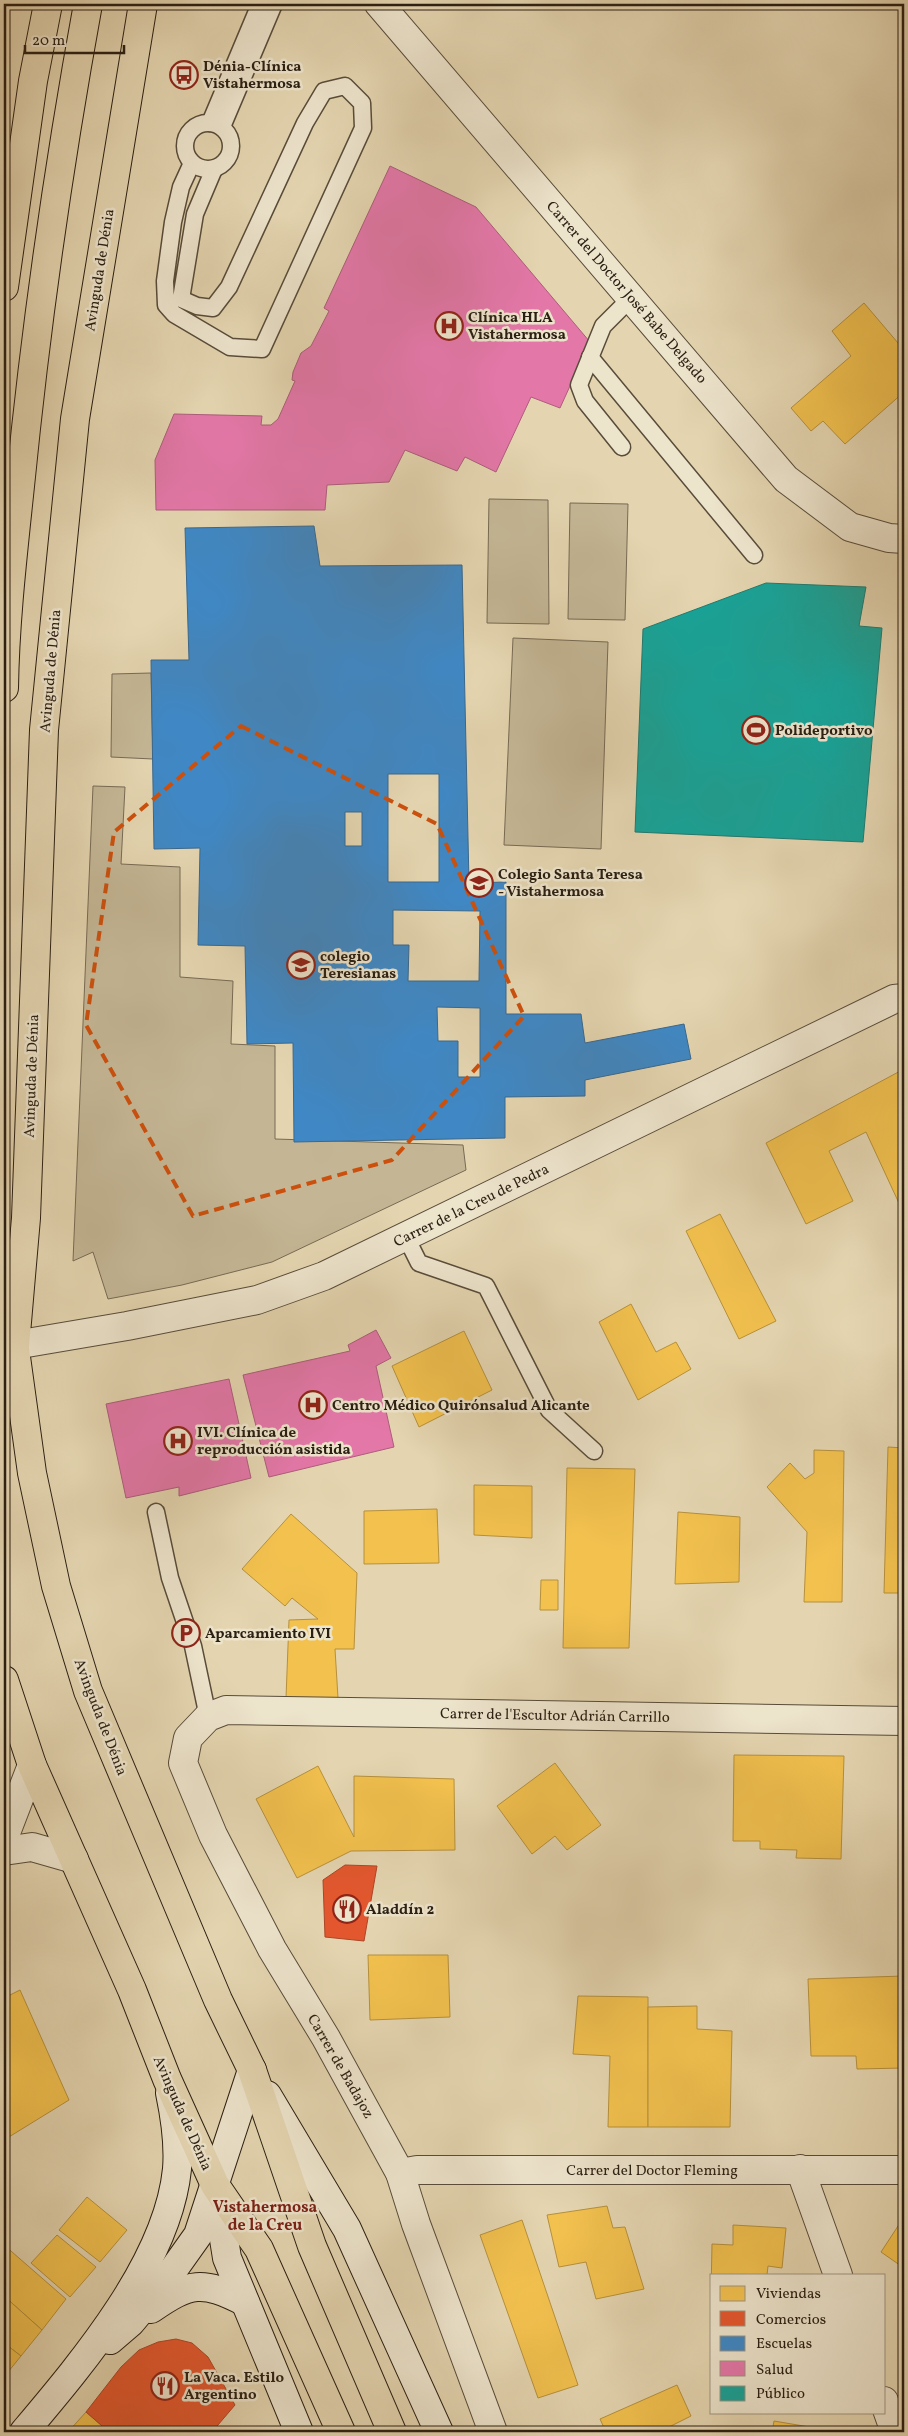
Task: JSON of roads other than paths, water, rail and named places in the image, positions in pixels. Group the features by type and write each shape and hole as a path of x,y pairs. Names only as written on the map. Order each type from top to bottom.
{"main road":[{"path":"4,287 33,81 48,4"},
{"path":"4,688 4,645 28,402 64,151 88,4"},
{"name":"Avinguda de Dénia","path":"9,1344 26,1218 44,730 75,419 144,4"},
{"name":"Avinguda de Dénia","path":"4,1280 9,1344 32,1472 54,1576 88,1691 218,2000 252,2070 312,2246 392,2432"},
{"name":"Avinguda de Dénia","path":"4,1680 32,1765 132,1990 167,2079 215,2185 258,2248 341,2432"}],"street":[{"name":"Carrer del Doctor José Babe Delgado","path":"379,4 786,479 850,527 889,538 904,539"},
{"name":"Carrer de la Creu de Pedra","path":"9,1344 127,1326 257,1300 324,1276 886,1003 904,998"},
{"name":"Carrer de l'Escultor Adrián Carrillo","path":"208,1717 226,1710 904,1721"},
{"name":"Carrer de Badajoz","path":"208,1717 188,1738 183,1763 190,1781 213,1835 272,1949 330,2046 400,2173 416,2224 493,2432"},
{"path":"4,1838 32,1765"},
{"path":"4,1851 32,1847 74,1859"},
{"path":"131,2322 166,2280 198,2235 252,2070"},
{"name":"Avinguda de Dénia","path":"252,2070 347,2229 439,2432"},
{"path":"24,2432 79,2367 149,2260 168,2213 177,2168 175,2118 167,2079"},
{"path":"800,2169 838,2274"},
{"name":"Carrer del Doctor Fleming","path":"400,2173 417,2170 904,2170"},
{"name":"Avinguda de Dénia","path":"215,2185 227,2258 299,2432"},
{"path":"79,2367 131,2322 175,2292 196,2286 221,2290 245,2302"},
{"path":"886,2407 895,2432"}],"lane":[{"path":"216,125 260,4"},
{"path":"216,125 274,4"},
{"path":"192,163 181,187 172,222 165,281 166,305 174,314 230,347 262,349 363,128 362,104 345,86 324,91 305,123 229,287 214,308 197,306 181,299 196,214 214,170 226,161 232,147 227,133 216,125 194,128 185,141 185,149 192,163 198,168 214,170"},
{"path":"622,446 585,401 579,385 603,326 632,297"},
{"path":"590,357 754,555"},
{"path":"406,1237 419,1263 486,1286 549,1410 594,1451"},
{"path":"156,1512 170,1578 193,1646 208,1717"}],"place":[{"name":"Dénia-Clínica Vistahermosa","path":"184,75"},
{"name":"Clínica HLA Vistahermosa","path":"449,326"},
{"name":"Polideportivo","path":"756,730"},
{"name":"Colegio Santa Teresa - Vistahermosa","path":"479,883"},
{"name":"colegio Teresianas","path":"301,965"},
{"name":"Centro Médico Quirónsalud Alicante","path":"313,1405"},
{"name":"IVI. Clínica de reproducción asistida","path":"178,1441"},
{"name":"Aparcamiento IVI","path":"186,1633"},
{"name":"Aladdín 2","path":"347,1909"},
{"name":"La Vaca. Estilo Argentino","path":"165,2386"}],"district":[{"name":"Vistahermosa de la Creu","path":"265,2215"}]}
